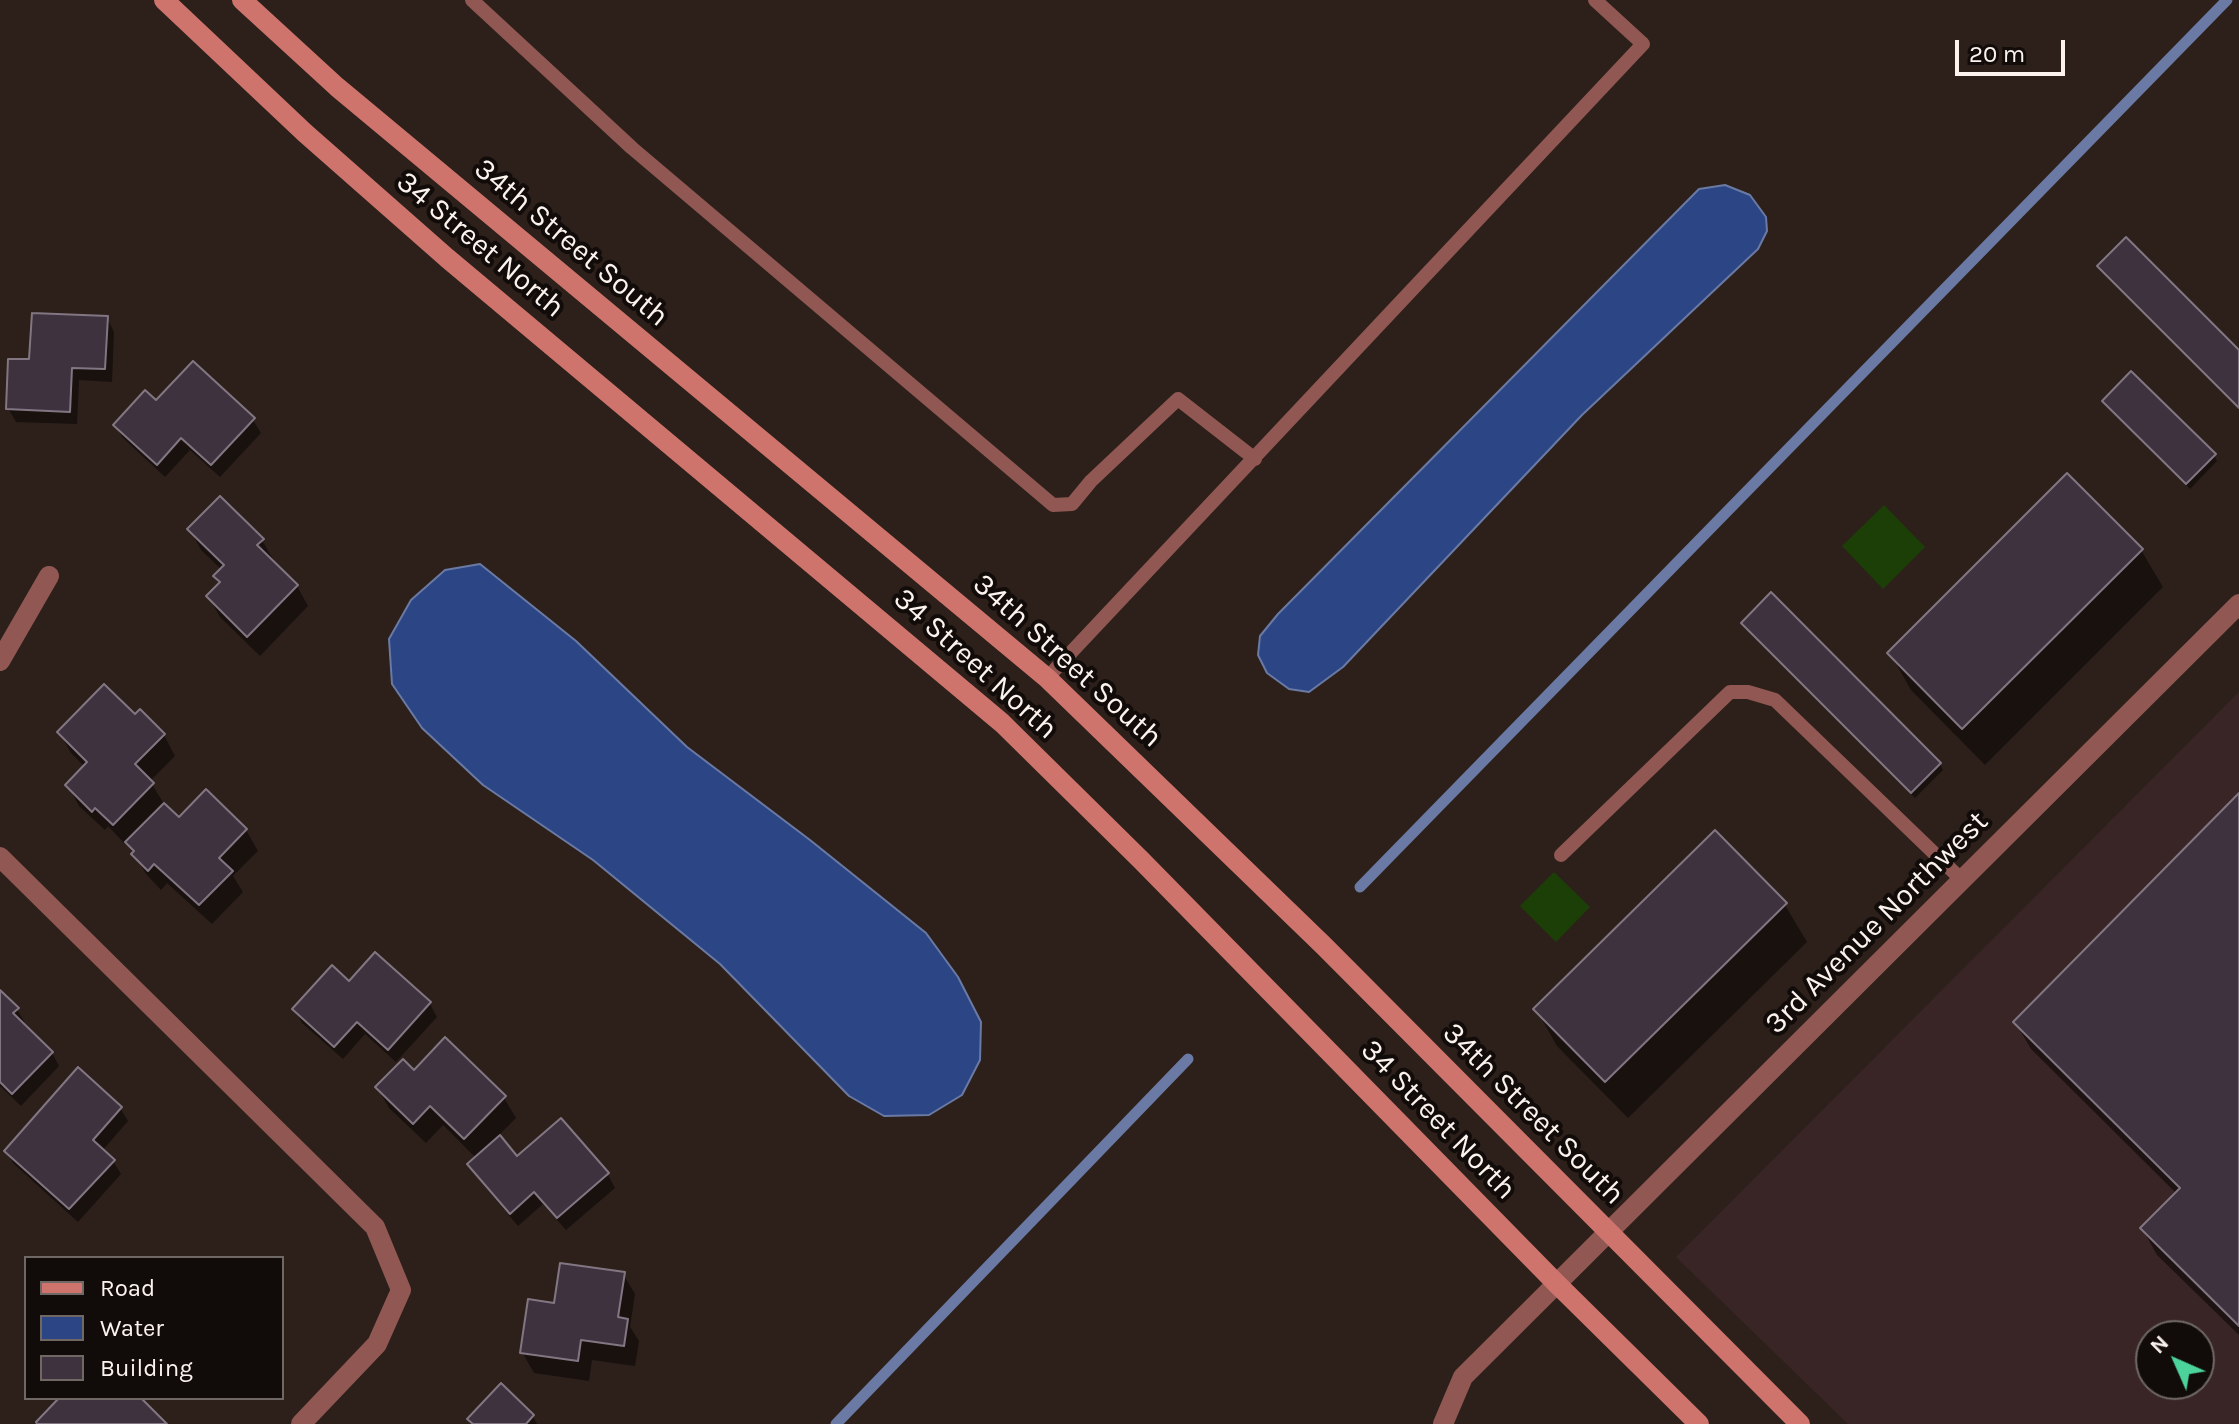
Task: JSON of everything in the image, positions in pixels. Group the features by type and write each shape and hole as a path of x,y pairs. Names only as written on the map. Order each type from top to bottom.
{"main road":[{"name":"34 Street North","path":"164,0 305,133 447,258 1002,723 1699,1424"},
{"name":"34th Street South","path":"242,0 337,87 1047,678 1324,946 1800,1424"}],"street":[{"path":"0,661 49,576"},
{"name":"3rd Avenue Northwest","path":"1443,1424 1463,1377 2239,604"},
{"path":"0,857 375,1227 401,1290 377,1344 301,1424"}],"lane":[{"path":"472,0 632,148 1053,505 1072,504 1091,481 1178,399 1255,459"},
{"path":"1047,678 1643,44 1595,0"},
{"path":"1561,855 1730,692 1748,692 1775,700 1963,881"}],"shaded area":[{"path":"2239,692 2239,1424 1848,1424 1676,1257"}],"green space":[{"path":"1884,505 1925,547 1883,589 1842,546"},
{"path":"1554,872 1590,907 1556,942 1520,906"}],"water":[{"path":"1725,185 1750,195 1766,217 1767,231 1758,249 1582,415 1343,667 1309,692 1289,689 1267,673 1258,655 1260,636 1278,614 1699,189"},
{"path":"480,564 576,641 687,747 926,933 958,977 981,1022 980,1060 962,1095 929,1115 884,1116 849,1096 720,964 593,860 483,785 422,728 392,684 389,639 411,600 445,570"}],"building":[{"path":"2126,237 2239,350 2239,408 2097,266"},
{"path":"32,313 108,316 105,369 72,368 70,412 6,409 8,359 29,359"},
{"path":"193,361 255,418 211,465 181,438 157,465 113,425 145,390 156,400"},
{"path":"2131,371 2216,454 2186,484 2102,401"},
{"path":"2067,473 2143,549 1962,729 1887,653"},
{"path":"220,496 264,539 257,545 298,585 247,637 206,596 220,582 213,576 224,565 187,529"},
{"path":"1771,592 1941,763 1911,793 1741,623"},
{"path":"104,684 135,714 140,709 165,734 135,764 154,783 113,825 95,808 92,812 65,785 87,762 57,732"},
{"path":"206,789 247,829 219,858 233,871 199,905 154,864 148,871 131,854 134,851 125,842 164,803 179,817"},
{"path":"2239,793 2239,1326 2140,1228 2180,1188 2013,1022"},
{"path":"1715,830 1787,903 1605,1082 1533,1009"},
{"path":"375,952 431,1002 388,1050 357,1022 334,1047 292,1009 332,965 349,981"},
{"path":"0,990 19,1008 13,1013 53,1052 12,1094 0,1082"},
{"path":"445,1037 506,1096 464,1139 430,1106 413,1124 375,1087 403,1059 414,1070"},
{"path":"78,1067 122,1107 93,1140 115,1160 69,1209 4,1151"},
{"path":"561,1118 609,1173 557,1218 534,1192 510,1214 467,1164 500,1135 517,1156"},
{"path":"560,1263 625,1272 618,1317 628,1319 624,1346 581,1340 578,1361 520,1353 528,1299 554,1303"},
{"path":"501,1383 534,1415 526,1424 473,1424 467,1419"},
{"path":"57,1400 143,1400 167,1424 37,1424"}],"waterway":[{"path":"1360,887 2227,0"},
{"path":"836,1424 1188,1059"}]}
